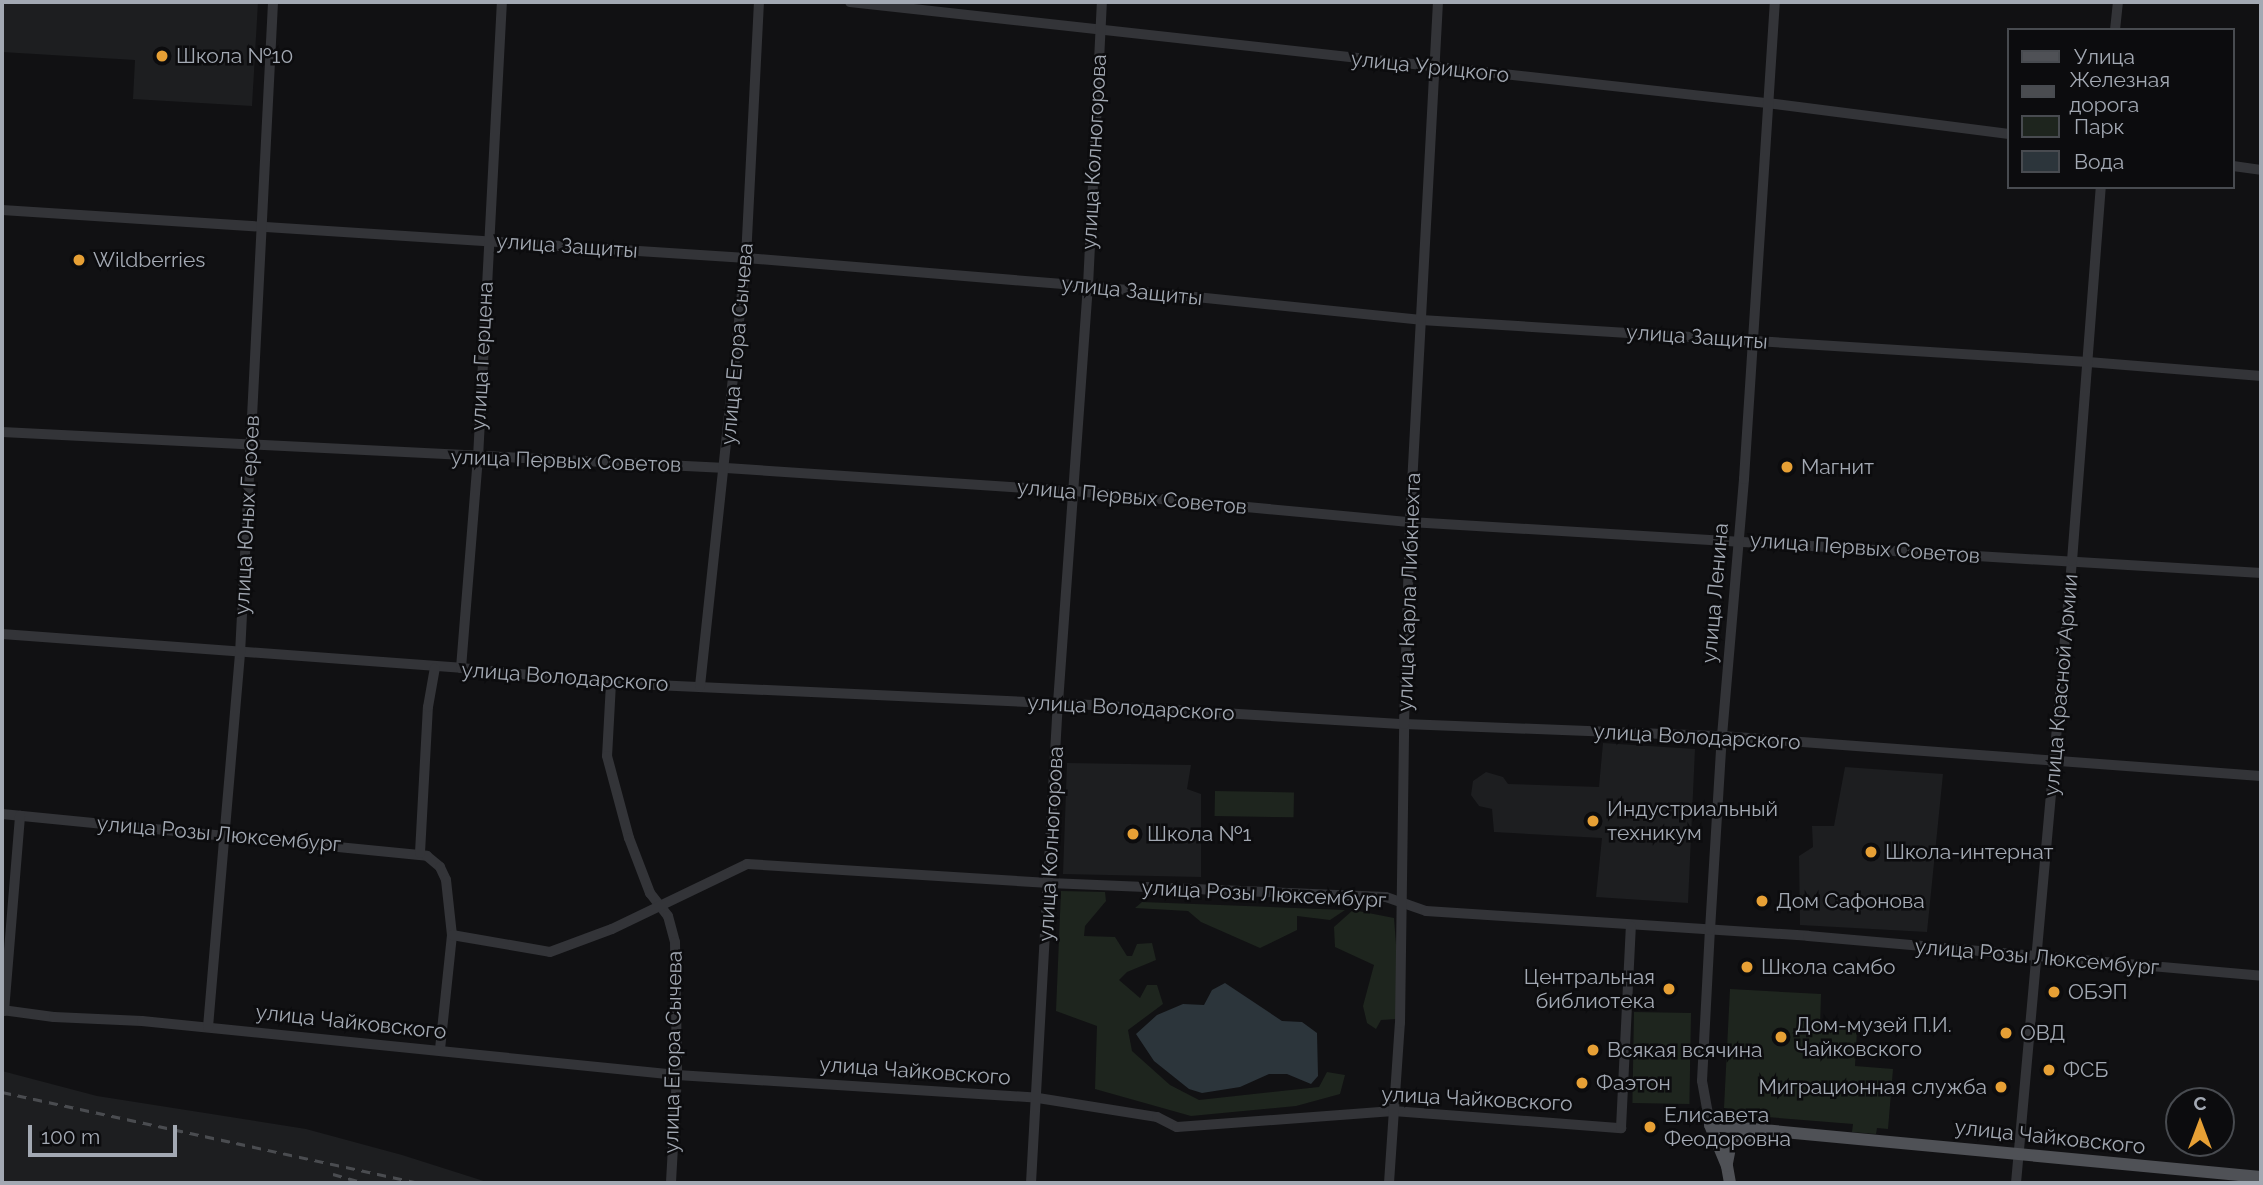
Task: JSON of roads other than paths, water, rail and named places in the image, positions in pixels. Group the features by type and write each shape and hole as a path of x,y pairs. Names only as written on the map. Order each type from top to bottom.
{"main road":[{"name":"улица Чайковского","path":"1710,1125 1779,1129 2261,1177"},
{"name":"улица Ленина","path":"1710,1125 1727,1166 1730,1183"},
{"path":"1727,1166 1731,1142 1752,1133 1779,1129"}],"street":[{"name":"улица Юных Героев","path":"208,1027 240,654 273,2"},
{"name":"улица Герцена","path":"461,668 478,458 487,240 502,2"},
{"name":"улица Егора Сычева","path":"700,685 726,467 746,258 759,2"},
{"name":"улица Урицкого","path":"850,2 1767,103 2008,134"},
{"name":"улица Колногорова","path":"1031,1183 1038,1098 1058,703 1088,286 1102,2"},
{"name":"улица Карла Либкнехта","path":"1389,1183 1400,1023 1410,522 1438,2"},
{"name":"улица Ленина","path":"1710,1125 1702,1081 1710,930 1774,2"},
{"path":"2115,28 2118,2"},
{"path":"2235,166 2261,170"},
{"name":"улица Красной Армии","path":"2016,1183 2072,561 2101,189"},
{"name":"улица Защиты","path":"2,210 746,258 1088,286 1421,320 2088,362 2261,376"},
{"name":"улица Первых Советов","path":"2,432 478,458 726,467 1074,491 1410,522 1738,539 2261,573"},
{"name":"улица Володарского","path":"2,634 435,669 461,668 611,683 1058,703 1404,724 1722,736 2261,776"},
{"path":"420,853 428,707 435,669"},
{"name":"улица Егора Сычева","path":"611,683 607,756 629,838 650,893 663,905 675,942 677,1075 671,1183"},
{"name":"улица Розы Люксембург","path":"2,814 420,853 434,861 446,880 452,935 550,951 612,929 747,864 1049,883 1386,897 1426,911 1917,946 2261,976"},
{"path":"3,1011 20,817"},
{"name":"улица Чайковского","path":"3,1011 208,1027 677,1075 1038,1098 1157,1117 1177,1127 1393,1111 1621,1128 1631,926"},
{"path":"440,1050 452,935"}],"water":[{"path":"1225,983 1282,1021 1302,1022 1317,1033 1318,1076 1311,1084 1287,1074 1269,1074 1240,1087 1202,1093 1189,1089 1154,1061 1136,1034 1157,1015 1183,1004 1204,1005 1212,990"}],"railway":[{"path":"2,1092 419,1183"},
{"path":"333,1174 364,1183"}],"place":[{"name":"Школа №10","path":"162,56"},
{"name":"Wildberries","path":"79,260"},
{"name":"Магнит","path":"1787,467"},
{"name":"Индустриальный техникум","path":"1593,821"},
{"name":"Школа №1","path":"1133,834"},
{"name":"Школа-интернат","path":"1871,852"},
{"name":"Дом Сафонова","path":"1762,901"},
{"name":"Школа самбо","path":"1747,967"},
{"name":"Центральная библиотека","path":"1669,989"},
{"name":"ОБЭП","path":"2054,992"},
{"name":"ОВД","path":"2006,1033"},
{"name":"Дом-музей П.И. Чайковского","path":"1781,1037"},
{"name":"Всякая всячина","path":"1593,1050"},
{"name":"ФСБ","path":"2049,1070"},
{"name":"Фаэтон","path":"1582,1083"},
{"name":"Миграционная служба","path":"2001,1087"},
{"name":"Елисавета Феодоровна","path":"1650,1127"}]}
